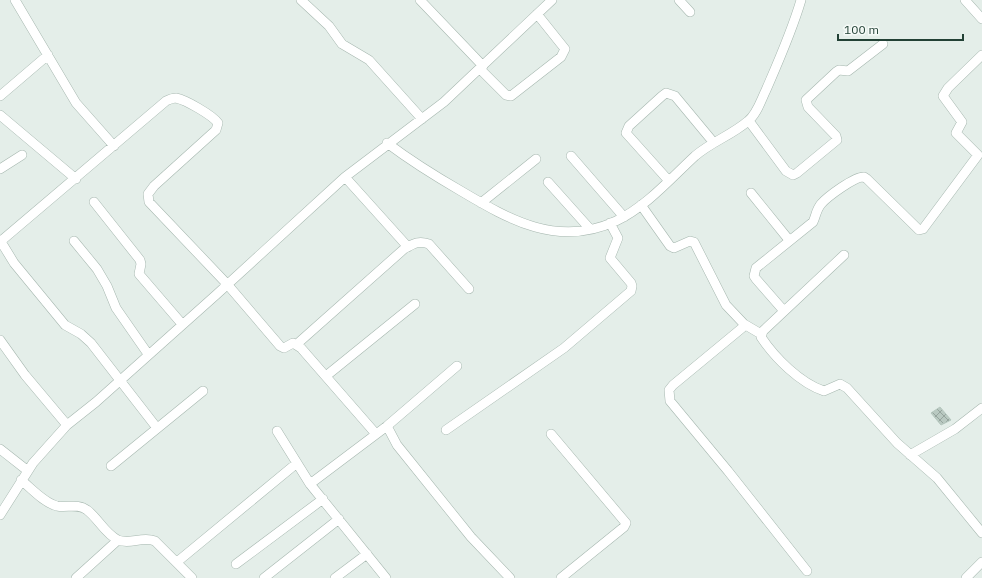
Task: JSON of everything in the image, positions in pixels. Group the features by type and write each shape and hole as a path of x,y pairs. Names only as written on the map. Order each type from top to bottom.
{"street":[{"path":"15,0 76,103 114,146"},
{"path":"301,0 326,23 342,44 369,60 422,119"},
{"path":"420,0 506,95 511,96 561,57 565,49 537,14"},
{"path":"0,515 21,480 67,425 228,284 345,177 387,143 422,119 481,68 552,0"},
{"path":"679,0 690,12"},
{"path":"387,143 422,168 511,219 544,230 561,233 590,229 610,223 624,217 641,205 697,154 749,121 758,107 782,55 801,0"},
{"path":"964,0 982,19"},
{"path":"749,121 786,171 793,175 797,173 837,140 836,136 808,107 806,100 836,72 839,70 848,71 883,44"},
{"path":"0,96 48,54"},
{"path":"784,312 756,279 754,271 789,240 813,222 817,210 825,201 860,176 867,179 919,230 923,229 978,155 956,133 962,122 943,96 948,88 982,55"},
{"path":"669,181 626,133 630,126 662,96 666,93 675,96 714,143"},
{"path":"157,428 91,343 81,334 65,326 14,263 0,241 76,179 166,101 173,98 184,101 214,118 218,123 216,130 154,186 148,194 149,202 228,284 280,346 284,348 297,344 415,242 424,242 429,244 469,289"},
{"path":"0,114 76,179"},
{"path":"0,169 22,155"},
{"path":"571,156 624,217"},
{"path":"481,203 536,159"},
{"path":"345,177 408,247"},
{"path":"548,182 590,229"},
{"path":"751,193 789,240"},
{"path":"94,202 140,260 141,264 139,274 182,324"},
{"path":"641,205 670,246 674,248 690,241 694,242 726,305 744,324 761,334 764,342 807,384 824,390 840,384 844,385 910,454 937,478 982,533"},
{"path":"446,430 564,348 631,291 631,283 610,258 618,238 610,223"},
{"path":"74,241 97,269 107,286 116,308 148,354"},
{"path":"761,334 844,255"},
{"path":"326,376 415,304"},
{"path":"744,324 742,328 673,385 669,390 668,396 670,401 728,471 807,571"},
{"path":"0,340 25,375 67,425"},
{"path":"297,344 376,434"},
{"path":"310,484 387,426 457,366"},
{"path":"111,466 203,391"},
{"path":"910,454 955,429 982,408"},
{"path":"387,426 397,445 470,538 510,578"},
{"path":"277,431 310,484 386,578"},
{"path":"551,434 626,523 620,531 561,578"},
{"path":"0,449 28,471"},
{"path":"177,562 297,463"},
{"path":"21,480 56,506 81,506 118,540 126,542 146,538 154,540 192,578"},
{"path":"236,564 323,499"},
{"path":"264,578 339,519"},
{"path":"76,578 118,540"},
{"path":"335,578 366,554"},
{"path":"966,578 982,562"}],"building":[{"path":"940,407 951,420 941,425 931,413"}]}
